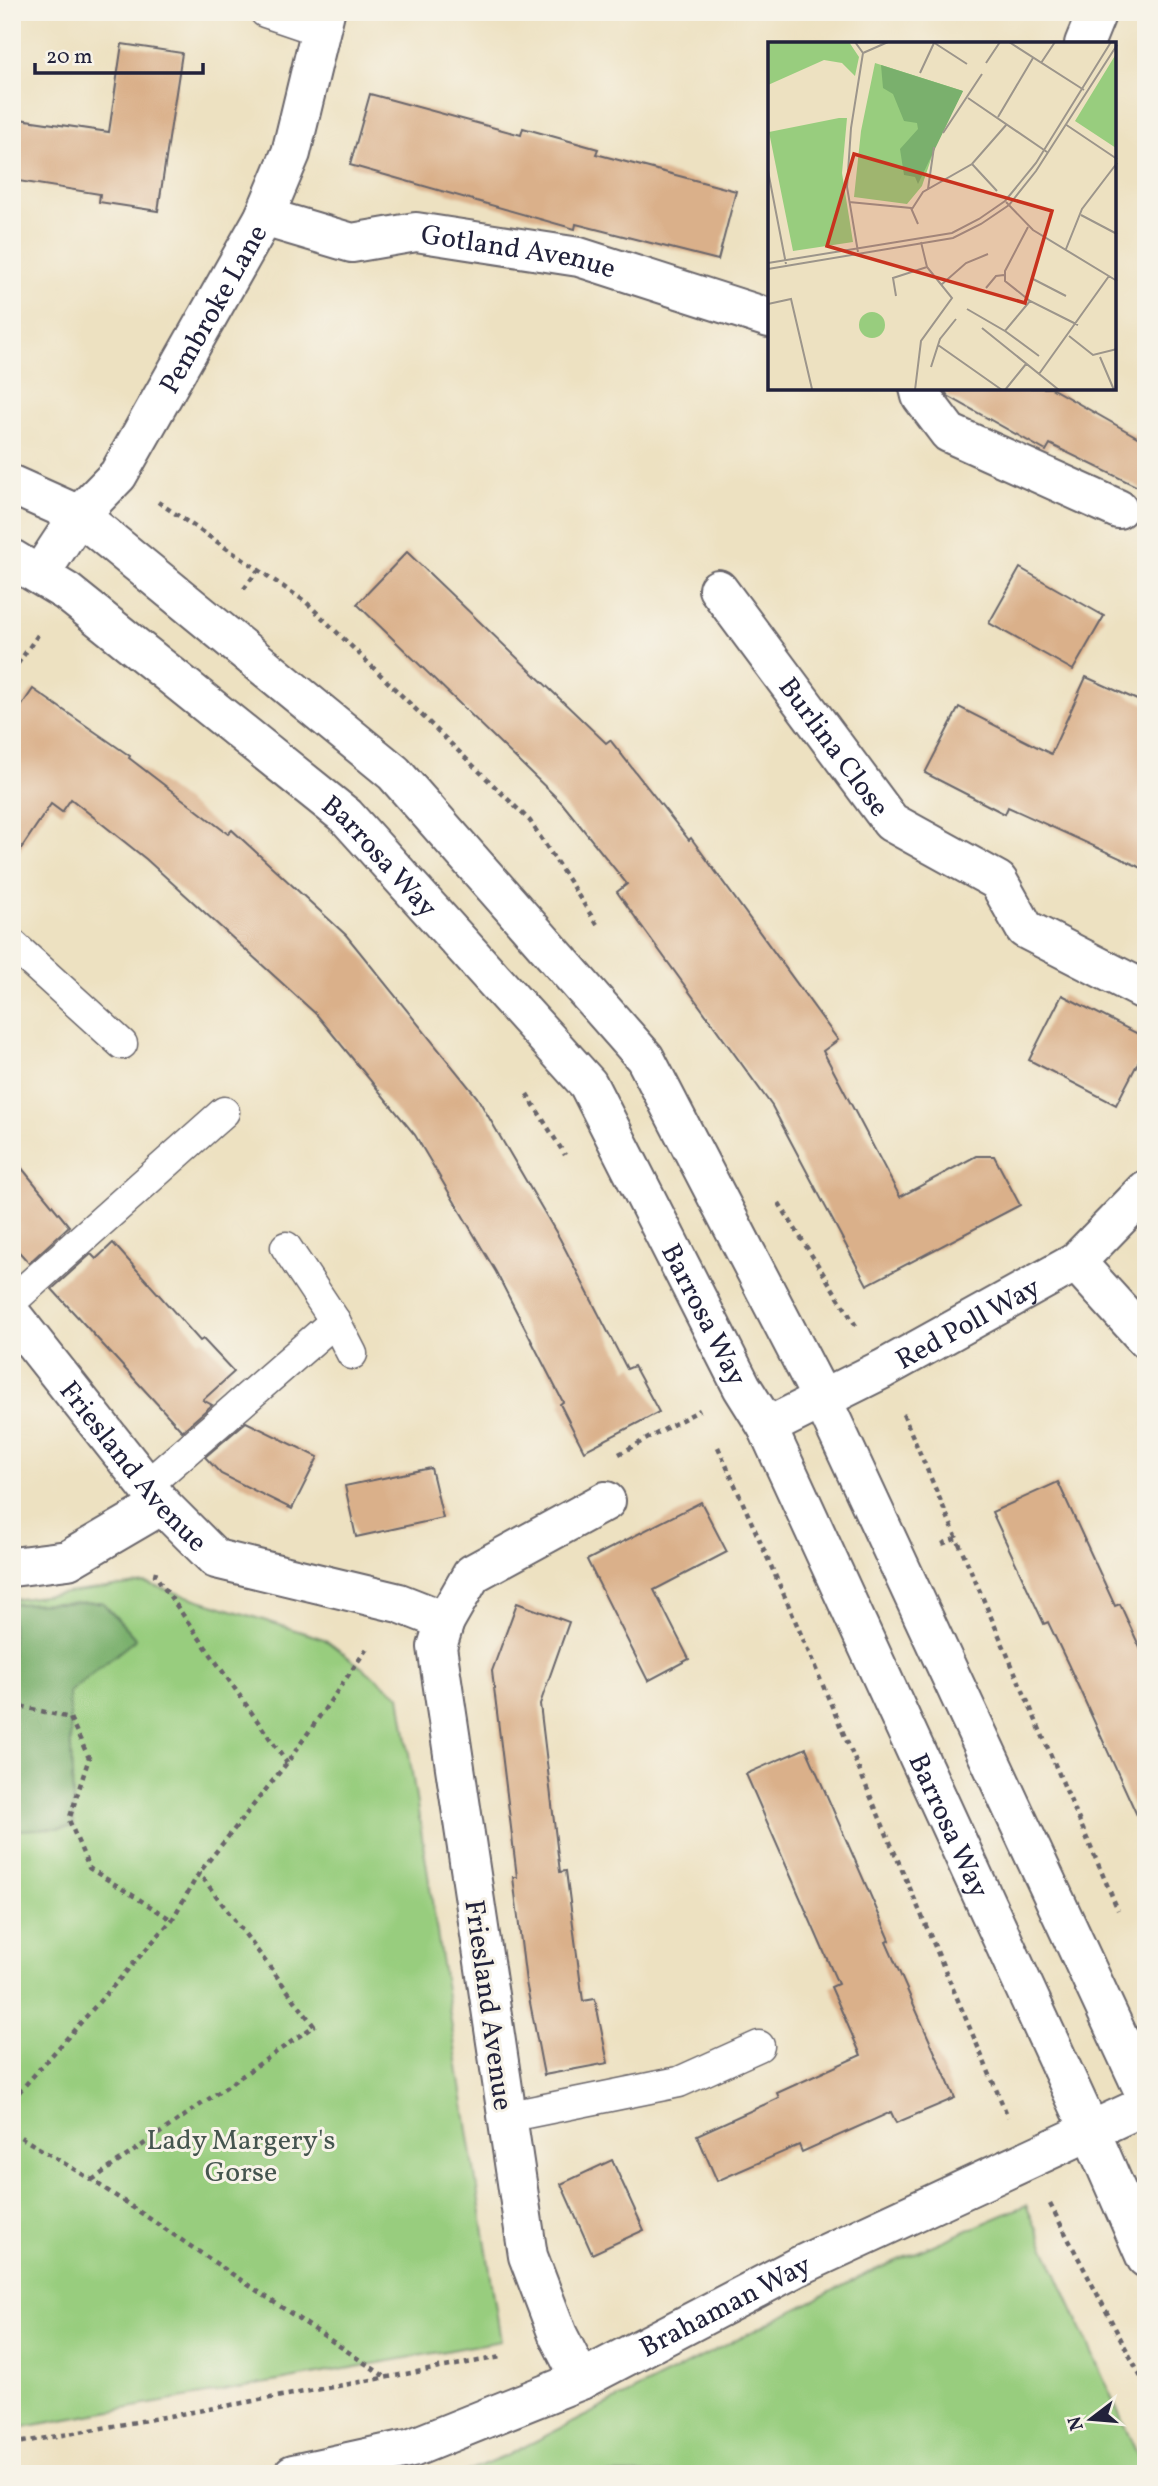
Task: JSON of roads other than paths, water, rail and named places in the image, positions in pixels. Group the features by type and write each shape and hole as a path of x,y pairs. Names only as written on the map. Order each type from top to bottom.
{"street":[{"path":"1085,42 1097,12"},
{"name":"Pembroke Lane","path":"26,566 118,475 264,217 291,153 323,22"},
{"name":"Gotland Avenue","path":"264,217 352,243 416,232 579,257 768,318"},
{"path":"920,390 921,396 949,433 1118,509"},
{"path":"12,485 79,515 394,773 645,1058 822,1399 1146,2096"},
{"name":"Barrosa Way","path":"26,566 67,592 346,816 588,1084 742,1387 767,1427 1090,2130 1146,2258"},
{"name":"Burlina Close","path":"718,589 891,822 998,881 1025,929 1146,991"},
{"name":"Red Poll Way","path":"767,1427 883,1369 1076,1262 1146,1190"},
{"path":"1076,1262 1146,1339"},
{"name":"Friesland Avenue","path":"12,1315 154,1495 216,1559 399,1603 445,1621"},
{"path":"12,1567 68,1560 154,1495"},
{"name":"Friesland Avenue","path":"581,2380 558,2335 528,2256 437,1647 445,1621 472,1574 606,1501"},
{"name":"Brahaman Way","path":"293,2474 412,2448 581,2380 797,2267 1146,2105"}],"lane":[{"path":"265,12 323,22"},
{"path":"12,944 122,1044"},
{"path":"12,1301 224,1112"},
{"path":"286,1247 335,1321 352,1354"},
{"path":"154,1495 335,1321"},
{"path":"506,2117 679,2082 760,2046"}],"park label":[{"name":"Lady Margery's Gorse","path":"241,2155"}]}
